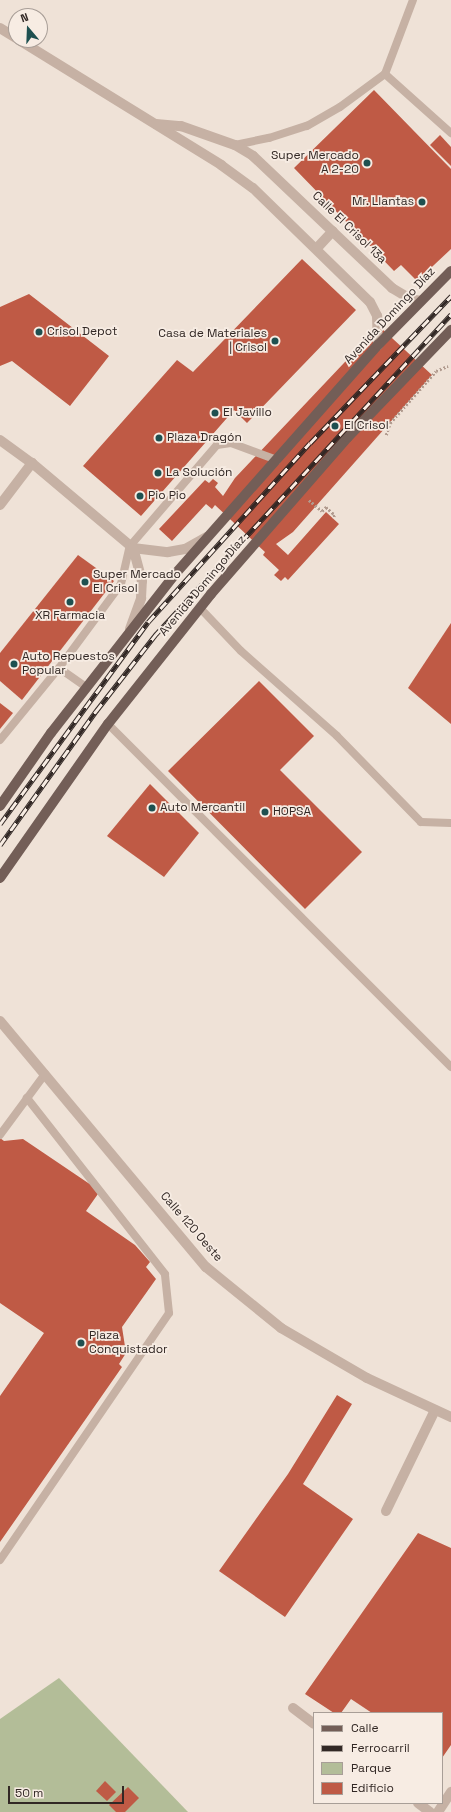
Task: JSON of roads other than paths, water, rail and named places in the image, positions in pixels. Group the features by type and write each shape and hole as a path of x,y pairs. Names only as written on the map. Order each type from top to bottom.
{"main road":[{"name":"Avenida Domingo Díaz","path":"0,806 129,631 214,531 378,346 451,271"},
{"name":"Avenida Domingo Díaz","path":"0,878 108,724 200,608 348,437 450,332"}],"street":[{"name":"Calle El Crisol 13a","path":"32,48 237,175 317,248 370,302 377,316 378,346"},
{"name":"Calle El Crisol 13a","path":"154,124 181,126 235,145 265,166 392,288 410,299 421,301"},
{"path":"317,248 333,231"},
{"path":"0,440 32,463 132,547 168,552 185,549 214,531"},
{"path":"0,506 32,463"},
{"path":"129,631 140,603 142,581 132,547"},
{"name":"Calle 120 Oeste","path":"0,1021 46,1074 206,1267 281,1328 367,1378 451,1417"},
{"path":"386,1511 435,1410"},
{"path":"293,1708 313,1723"},
{"path":"438,1812 451,1792"},
{"path":"419,1804 430,1812"}],"lane":[{"path":"235,145 269,138 307,126 340,107 385,74 413,0"},
{"path":"385,74 451,133"},
{"path":"0,740 59,668 121,584 132,547 217,445 231,443 277,460"},
{"path":"200,608 241,651 337,736 421,822 451,822"},
{"path":"59,668 86,688"},
{"path":"108,724 451,1067"},
{"path":"0,1134 46,1074"},
{"path":"0,1560 169,1313 165,1274 27,1098"}],"railway":[{"path":"0,824 148,622 310,443 451,296"},
{"path":"0,845 96,711 156,634 451,314"}],"place":[{"name":"Super Mercado A 2-20","path":"367,163"},
{"name":"Mr. Llantas","path":"422,202"},
{"name":"Crisol Depot","path":"39,332"},
{"name":"Casa de Materiales | Crisol","path":"275,341"},
{"name":"El Javillo","path":"215,413"},
{"name":"El Crisol","path":"335,426"},
{"name":"Plaza Dragón","path":"159,438"},
{"name":"La Solución","path":"158,473"},
{"name":"Pio Pio","path":"140,496"},
{"name":"Super Mercado El Crisol","path":"85,582"},
{"name":"XR Farmacia","path":"70,602"},
{"name":"Auto Repuestos Popular","path":"14,664"},
{"name":"Auto Mercantil","path":"152,808"},
{"name":"HOPSA","path":"265,812"},
{"name":"Plaza Conquistador","path":"81,1343"}]}
